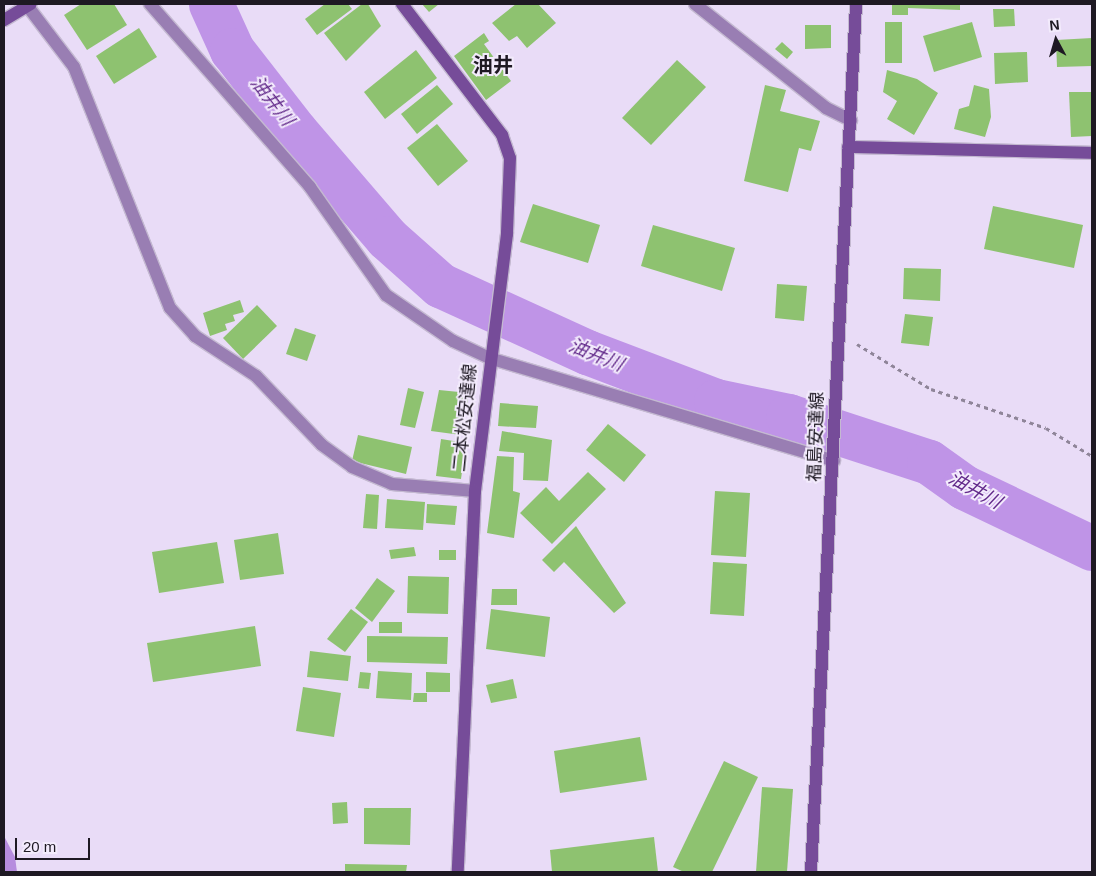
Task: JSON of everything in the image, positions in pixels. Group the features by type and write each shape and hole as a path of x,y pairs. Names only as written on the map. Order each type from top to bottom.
{"main road":[{"path":"4,20 29,4"},
{"name":"二本松安達線","path":"402,4 502,135 510,158 507,234 494,312 475,491 458,872"},
{"name":"福島安達線","path":"811,872 834,461 838,337 856,4"},
{"path":"848,147 1092,153"}],"street":[{"path":"29,4 74,67 170,308 195,336 256,376 322,444 352,466 392,484 475,491"},
{"path":"150,4 310,187 386,294 453,341 489,358 834,461"},
{"path":"696,4 826,108 850,120"}],"path":[{"path":"838,337 930,389 1046,428 1092,456"}],"shaded area":[{"path":"4,836 15,857 17,872 4,872"}],"building":[{"path":"81,4 114,4 127,25 87,50 64,15"},
{"path":"325,4 348,4 352,9 317,35 305,19"},
{"path":"362,4 368,4 381,26 346,61 324,33"},
{"path":"422,4 439,4 429,12"},
{"path":"516,4 538,4 556,23 527,48 517,36 509,41 492,23"},
{"path":"892,4 960,4 960,10 908,8 908,15 892,15"},
{"path":"993,9 1014,9 1015,26 994,27"},
{"path":"885,22 902,22 902,63 885,63"},
{"path":"972,22 982,57 934,72 923,36"},
{"path":"805,25 831,25 831,48 805,49"},
{"path":"139,28 157,57 114,84 96,56"},
{"path":"484,33 489,41 484,44 511,81 486,100 454,56"},
{"path":"1092,38 1092,66 1057,67 1056,40"},
{"path":"782,42 793,52 787,59 775,49"},
{"path":"416,50 437,78 385,119 364,92"},
{"path":"1027,52 1028,82 995,84 994,53"},
{"path":"677,60 706,87 651,145 622,118"},
{"path":"887,70 917,79 938,93 914,135 887,119 897,101 883,92"},
{"path":"437,85 453,104 417,134 401,114"},
{"path":"765,85 786,90 780,111 820,121 811,151 799,148 788,192 744,181"},
{"path":"974,85 989,89 991,117 985,137 954,129 959,109 969,106"},
{"path":"1069,92 1092,92 1092,136 1071,137"},
{"path":"437,124 468,161 438,186 407,148"},
{"path":"533,204 600,225 588,263 520,242"},
{"path":"993,206 1083,225 1074,268 984,249"},
{"path":"653,225 735,248 722,291 641,266"},
{"path":"904,268 941,269 940,301 903,299"},
{"path":"777,284 807,286 804,321 775,318"},
{"path":"240,300 244,312 233,315 235,321 225,324 227,330 210,336 203,313"},
{"path":"257,305 277,326 243,359 223,338"},
{"path":"905,314 933,317 929,346 901,343"},
{"path":"295,328 316,335 307,361 286,354"},
{"path":"408,388 424,392 415,428 400,425"},
{"path":"439,390 469,393 461,435 431,431"},
{"path":"500,403 538,406 536,428 498,426"},
{"path":"608,424 646,455 624,482 586,450"},
{"path":"502,431 552,440 548,481 523,480 524,453 499,451"},
{"path":"358,435 412,447 406,474 352,461"},
{"path":"441,439 466,443 461,479 436,476"},
{"path":"497,456 514,457 513,491 520,493 514,538 487,533"},
{"path":"588,472 606,489 552,544 520,513 546,487 559,501"},
{"path":"715,491 750,493 746,557 711,555"},
{"path":"366,494 379,495 377,529 363,528"},
{"path":"387,499 425,502 423,530 385,528"},
{"path":"427,504 457,506 455,525 426,523"},
{"path":"576,526 626,603 614,613 564,562 554,572 542,560"},
{"path":"278,533 284,574 240,580 234,540"},
{"path":"217,542 224,583 159,593 152,552"},
{"path":"414,547 416,556 391,559 389,550"},
{"path":"439,550 456,550 456,560 439,560"},
{"path":"713,562 747,564 744,616 710,614"},
{"path":"408,576 449,577 448,614 407,613"},
{"path":"377,578 395,591 372,622 355,608"},
{"path":"492,589 517,589 517,605 491,605"},
{"path":"351,609 368,622 345,652 327,639"},
{"path":"491,609 550,617 545,657 486,649"},
{"path":"379,622 402,622 402,633 379,633"},
{"path":"255,626 261,666 153,682 147,643"},
{"path":"367,636 448,637 447,664 367,662"},
{"path":"310,651 351,656 348,681 307,677"},
{"path":"378,671 412,673 411,700 376,698"},
{"path":"360,672 371,673 369,689 358,688"},
{"path":"426,672 450,673 450,692 426,692"},
{"path":"513,679 517,698 491,703 486,685"},
{"path":"303,687 341,693 334,737 296,731"},
{"path":"414,693 427,693 427,702 413,702"},
{"path":"640,737 647,780 560,793 554,751"},
{"path":"724,761 758,777 712,872 684,872 673,867"},
{"path":"762,787 793,789 787,872 756,872"},
{"path":"347,802 348,823 333,824 332,803"},
{"path":"364,808 411,808 410,845 364,844"},
{"path":"654,837 658,872 552,872 550,850"},
{"path":"345,864 407,865 406,872 345,872"}],"waterway":[{"name":"油井川","path":"211,4 232,50 295,131 387,238 440,285 587,352 716,401 788,416 929,462 964,487 1092,548"}],"district":[{"name":"油井","path":"493,65"}]}
